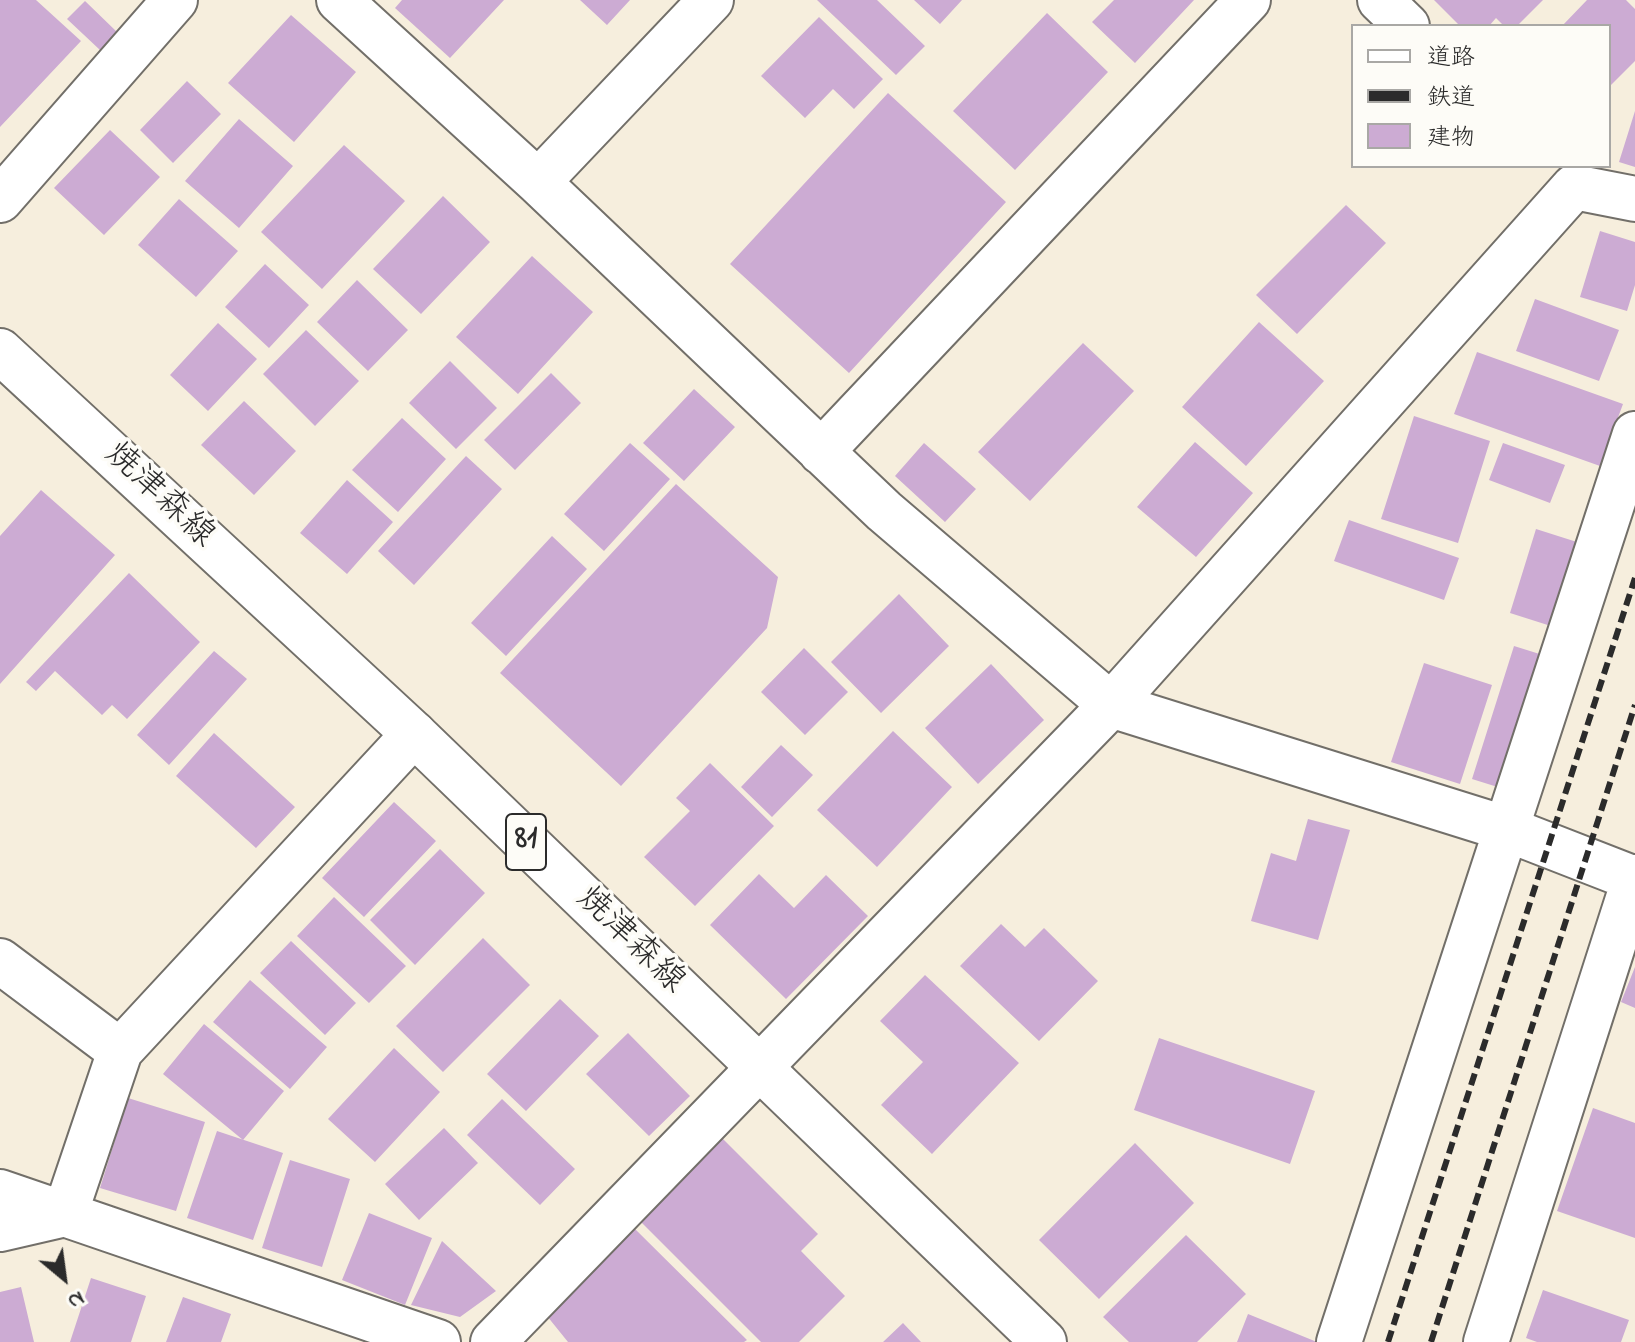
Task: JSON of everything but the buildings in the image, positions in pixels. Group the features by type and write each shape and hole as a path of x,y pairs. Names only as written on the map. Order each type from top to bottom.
{"street":[{"path":"0,200 175,0"},
{"path":"339,0 538,182 884,511 1111,705 1504,828 1635,878 1486,1342"},
{"path":"538,182 711,0"},
{"path":"821,452 1248,0"},
{"path":"1380,0 1405,24"},
{"path":"493,1342 1111,705 1563,177 1635,199"},
{"name":"焼津森線","path":"0,351 414,734 1044,1342"},
{"path":"1339,1342 1504,828 1635,434"},
{"path":"65,1214 120,1051 414,734"},
{"path":"0,961 120,1051"},
{"path":"0,1192 438,1342"},
{"path":"0,1229 65,1214"}],"railway":[{"path":"1388,1342 1635,578"},
{"path":"1431,1342 1635,705"}]}
